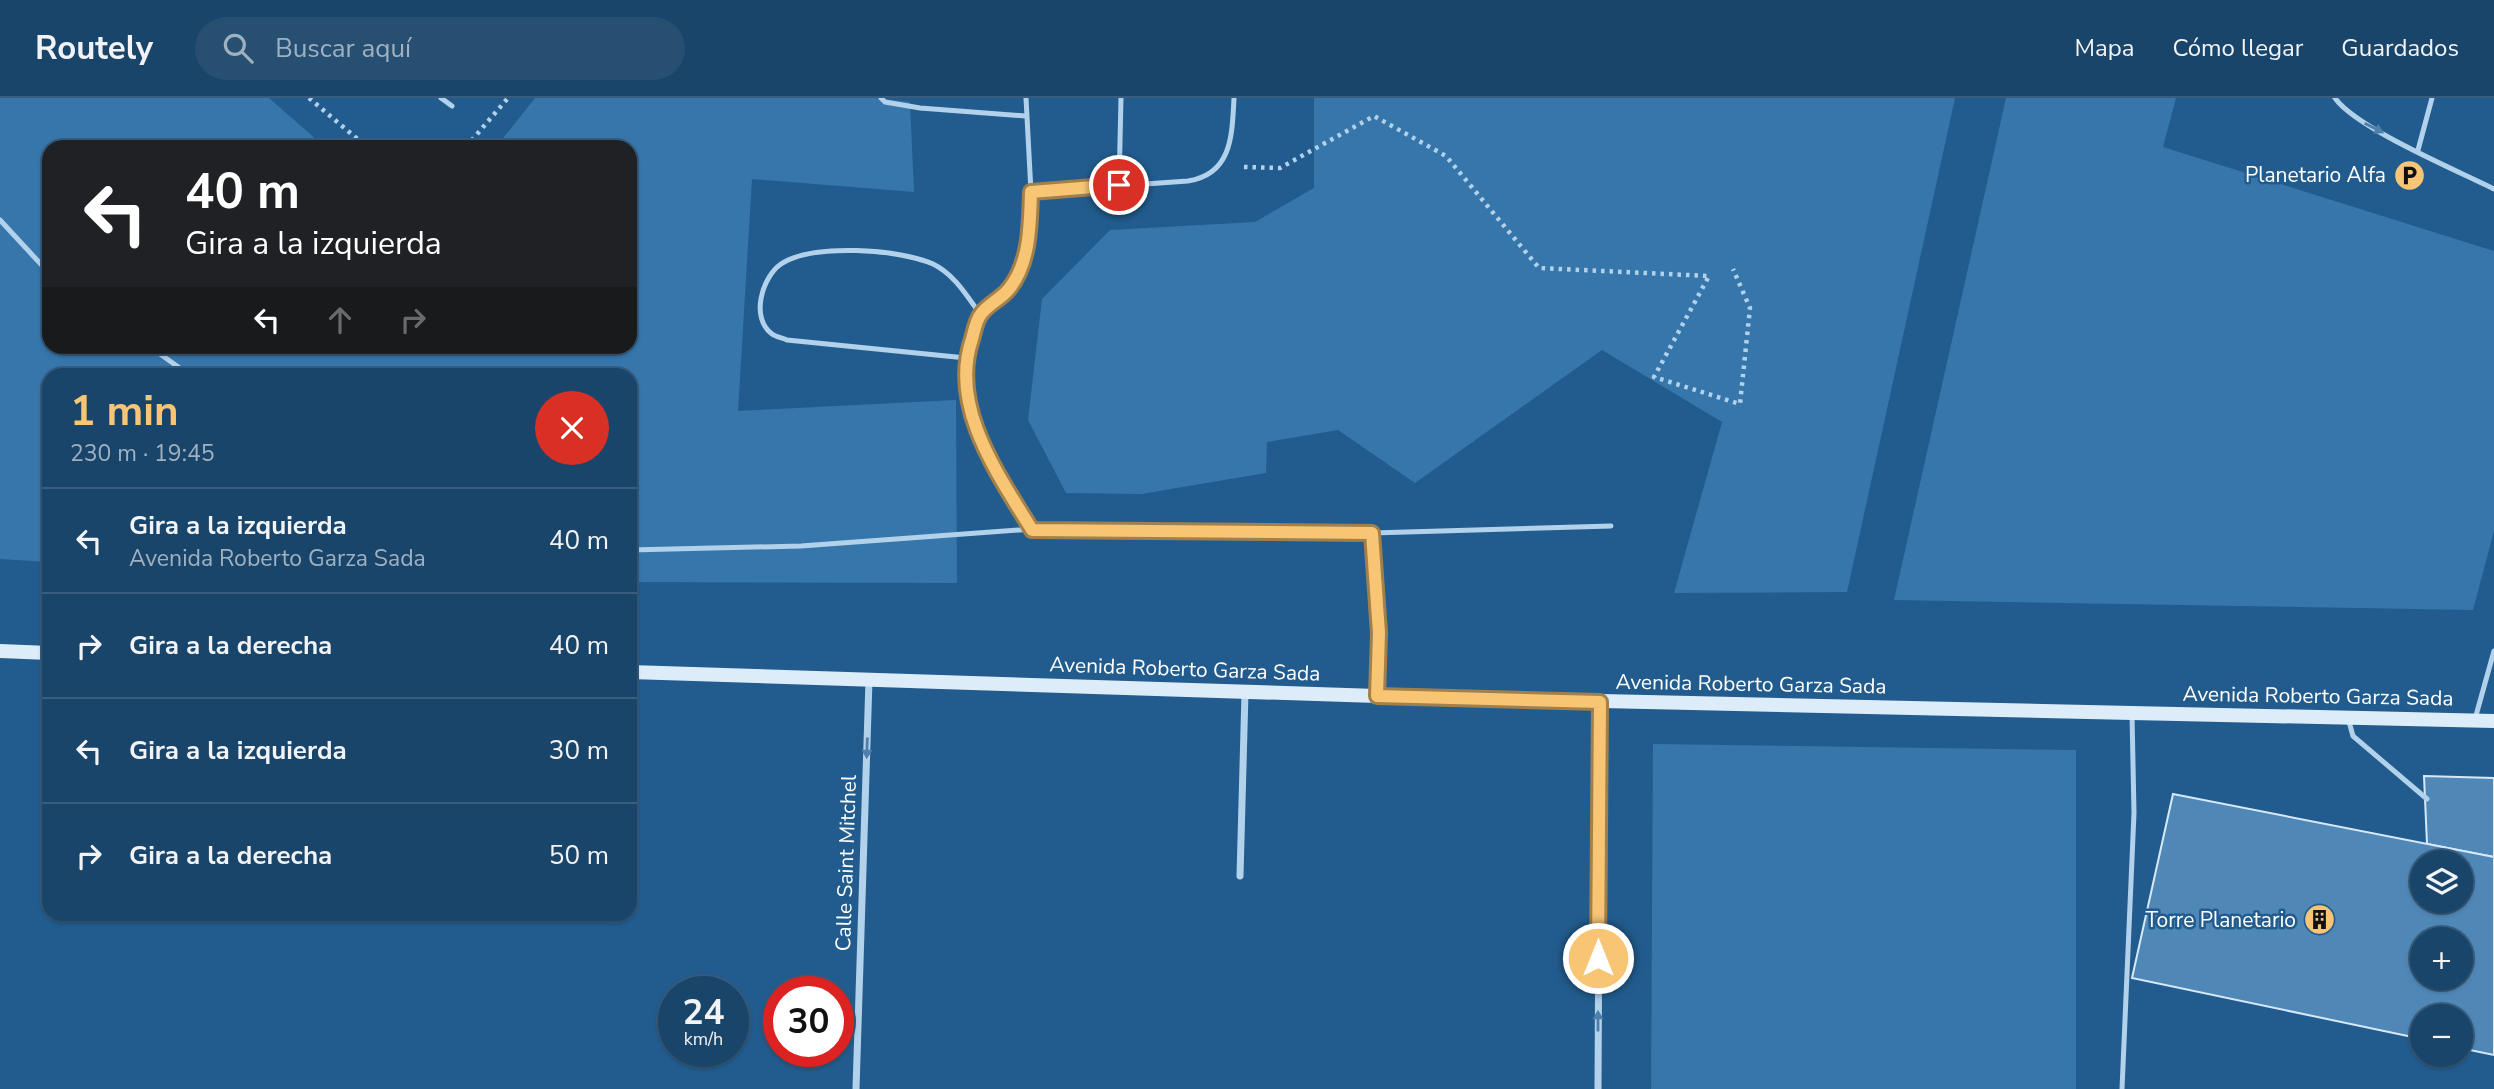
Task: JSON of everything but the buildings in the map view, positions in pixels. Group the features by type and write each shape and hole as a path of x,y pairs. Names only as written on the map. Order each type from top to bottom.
{"street":[{"path":"0,651 42,653"},
{"name":"Avenida Roberto Garza Sada","path":"637,672 1600,702 2494,721"},
{"name":"Calle Saint Mitchel","path":"856,1089 869,680"},
{"path":"1240,876 1245,692"},
{"path":"1598,1089 1600,702"}],"lane":[{"path":"441,98 452,106"},
{"path":"881,98 885,102 920,108 1026,116"},
{"path":"1026,98 1031,192 1028,240 1019,272 1004,294 980,314 965,358 969,405 986,450 1032,530"},
{"path":"1119,185 1121,98"},
{"path":"1031,192 1199,179 1219,167 1228,148 1234,98"},
{"path":"2335,98 2344,110 2366,125 2494,189"},
{"path":"2418,150 2432,98"},
{"path":"0,220 42,265"},
{"path":"965,358 787,340 772,334 766,326 761,313 762,292 781,264 803,254 886,253 934,264 952,277 980,314"},
{"path":"160,354 180,368"},
{"path":"637,551 801,547 1032,530 1372,533 1611,526"},
{"path":"1372,533 1379,633 1377,696"},
{"path":"2474,720 2494,651"},
{"path":"2122,1089 2134,813 2132,714"},
{"path":"2348,718 2353,736 2427,800"}],"path":[{"path":"309,98 359,140"},
{"path":"472,140 508,98"},
{"path":"1219,167 1280,168 1374,116 1446,156 1539,268 1709,276 1654,377 1740,404 1750,308 1733,269"}],"shaded area":[{"path":"0,98 269,98 317,140 42,140 42,354 637,354 637,140 502,140 535,98 874,98 910,102 914,192 752,179 738,411 956,400 957,583 637,582 637,368 42,368 42,562 0,559"},
{"path":"1314,98 1955,98 1847,592 1674,593 1722,422 1602,350 1415,483 1338,430 1267,442 1266,473 1141,494 1066,493 1028,420 1042,299 1110,230 1255,222 1314,188"},
{"path":"2006,98 2176,98 2163,147 2494,251 2494,531 2473,610 1894,600"},
{"path":"1653,744 2076,750 2076,1089 1651,1089"}],"place":[{"name":"Planetario Alfa","path":"2409,175"},
{"name":"Torre Planetario","path":"2319,920"}],"route":[{"path":"1119,185 1031,192 1030,228 1019,272 1011,288 980,314 965,358 969,405 986,450 1032,530 1372,533 1379,633 1377,696 1600,702 1598,958"}]}
